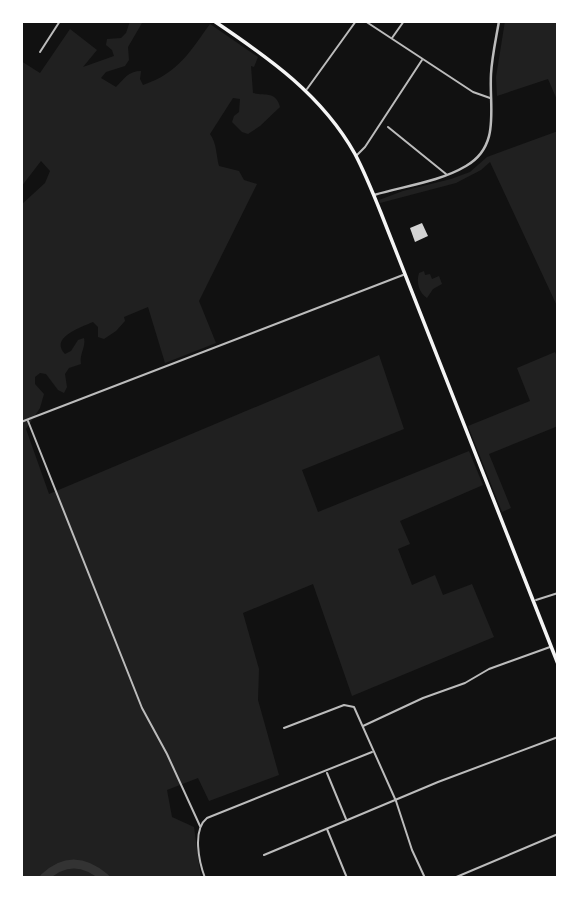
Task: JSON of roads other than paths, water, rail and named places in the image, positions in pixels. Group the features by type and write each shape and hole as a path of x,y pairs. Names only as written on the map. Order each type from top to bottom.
{"highway":[{"path":"218,22 306,89 333,121 356,155 558,664"}],"street":[{"path":"40,52 60,21"},
{"path":"306,89 356,21"},
{"path":"365,21 473,92 491,99"},
{"path":"392,38 404,21"},
{"path":"374,195 447,175 474,161 487,146 491,130 491,68 499,21"},
{"path":"356,155 365,147 422,60"},
{"path":"388,127 447,175"},
{"path":"21,422 404,274"},
{"path":"28,421 142,708 167,754 200,826"},
{"path":"533,601 558,593"},
{"path":"363,726 423,698 466,682 489,669 551,646"},
{"path":"284,728 349,705 354,707 397,801 412,850 425,878"},
{"path":"264,855 438,782 558,737"},
{"path":"205,878 198,837 202,821 219,811 326,772 373,751"},
{"path":"326,772 346,820"},
{"path":"326,828 347,878"},
{"path":"454,878 558,834"}],"waterway":[{"path":"44,878 59,867 74,864 89,868 105,878"}]}
